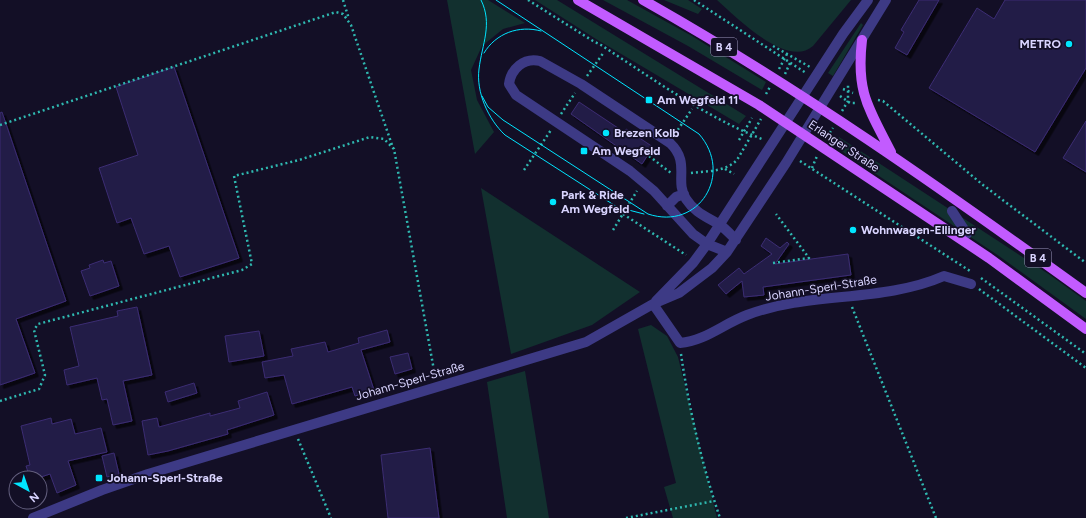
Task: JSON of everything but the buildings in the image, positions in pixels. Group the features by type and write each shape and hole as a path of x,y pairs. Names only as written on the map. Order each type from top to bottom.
{"main road":[{"name":"Erlanger Straße","path":"578,0 785,122 989,258 1086,329"},
{"name":"Erlanger Straße","path":"644,0 698,31 802,95 892,154 1086,293"},
{"name":"B 4","path":"862,40 860,58 861,87 872,116 892,154"}],"street":[{"path":"802,95 868,0"},
{"path":"804,135 886,0"},
{"path":"727,252 708,244 693,234 666,206 654,190 630,171 516,95 509,84 513,72 518,66 533,59 548,65 581,84 670,143 677,149 681,159 684,194 698,212 720,226 736,240"},
{"name":"Johann-Sperl-Straße","path":"653,304 695,261 708,244 802,95"},
{"name":"Johann-Sperl-Straße","path":"33,518 102,490 148,474 586,342 653,304 679,293 696,282 727,252 736,240 804,135"},
{"path":"666,206 676,197 684,194"},
{"path":"952,211 967,234"},
{"name":"Johann-Sperl-Straße","path":"680,343 693,342 746,315 781,305 848,297 923,285 944,276 970,284"},
{"path":"653,304 680,343"}],"path":[{"path":"343,0 394,149 437,387"},
{"path":"528,0 692,104 752,136 737,160 725,168 734,174"},
{"path":"694,0 784,59"},
{"path":"0,125 328,13 336,12 343,14 349,19"},
{"path":"773,46 806,65"},
{"path":"524,170 604,52"},
{"path":"779,69 786,54"},
{"path":"843,88 858,94"},
{"path":"873,100 883,101 983,185 1086,263"},
{"path":"812,168 821,147 848,101"},
{"path":"670,143 692,109"},
{"path":"739,140 752,118"},
{"path":"0,401 39,389 45,375 34,330 38,324 242,270 252,264 234,176 299,160 370,137 384,139 394,149"},
{"path":"791,156 812,168 973,274"},
{"path":"613,230 637,191"},
{"path":"623,214 695,261"},
{"path":"773,263 809,258 776,214"},
{"path":"980,278 1086,354"},
{"path":"970,284 981,290 1086,368"},
{"path":"848,297 936,518"},
{"path":"680,343 685,386 714,501 720,518"},
{"path":"294,429 331,518"},
{"path":"626,518 714,501"}],"green space":[{"path":"447,0 488,0 525,23 503,29 482,46 471,70 477,100 494,132 475,154"},
{"path":"535,0 557,0 746,116 739,124 596,39"},
{"path":"603,0 627,0 692,36 766,82 762,90 688,46"},
{"path":"664,0 688,0 702,9 698,14"},
{"path":"717,0 851,0 813,46 802,51 790,51 776,46 762,38 736,18"},
{"path":"861,23 863,25 833,76 828,73"},
{"path":"839,137 1050,275 1086,301 1086,319 999,256 837,148 835,145"},
{"path":"481,188 640,292 592,325 511,354"},
{"path":"651,325 667,336 678,357 717,518 673,518 664,487 676,483 638,329"},
{"path":"525,371 549,518 507,518 487,382"}],"tram line":[{"path":"481,0 486,17 486,34 479,69 479,87 484,105 499,129 505,135 617,207 644,214"},
{"path":"482,96 488,107 503,120 648,214 666,217 682,214 696,207 706,195 712,181 713,166 709,150 699,134 496,0"},
{"path":"484,53 495,40 509,32 524,29 541,31"}],"place":[{"name":"METRO","path":"1069,44"},
{"name":"Am Wegfeld 11","path":"649,100"},
{"name":"Brezen Kolb","path":"606,133"},
{"name":"Am Wegfeld","path":"584,151"},
{"name":"Park & Ride Am Wegfeld","path":"553,202"},
{"name":"Wohnwagen-Ellinger","path":"853,230"},
{"name":"Johann-Sperl-Straße","path":"99,478"}]}
